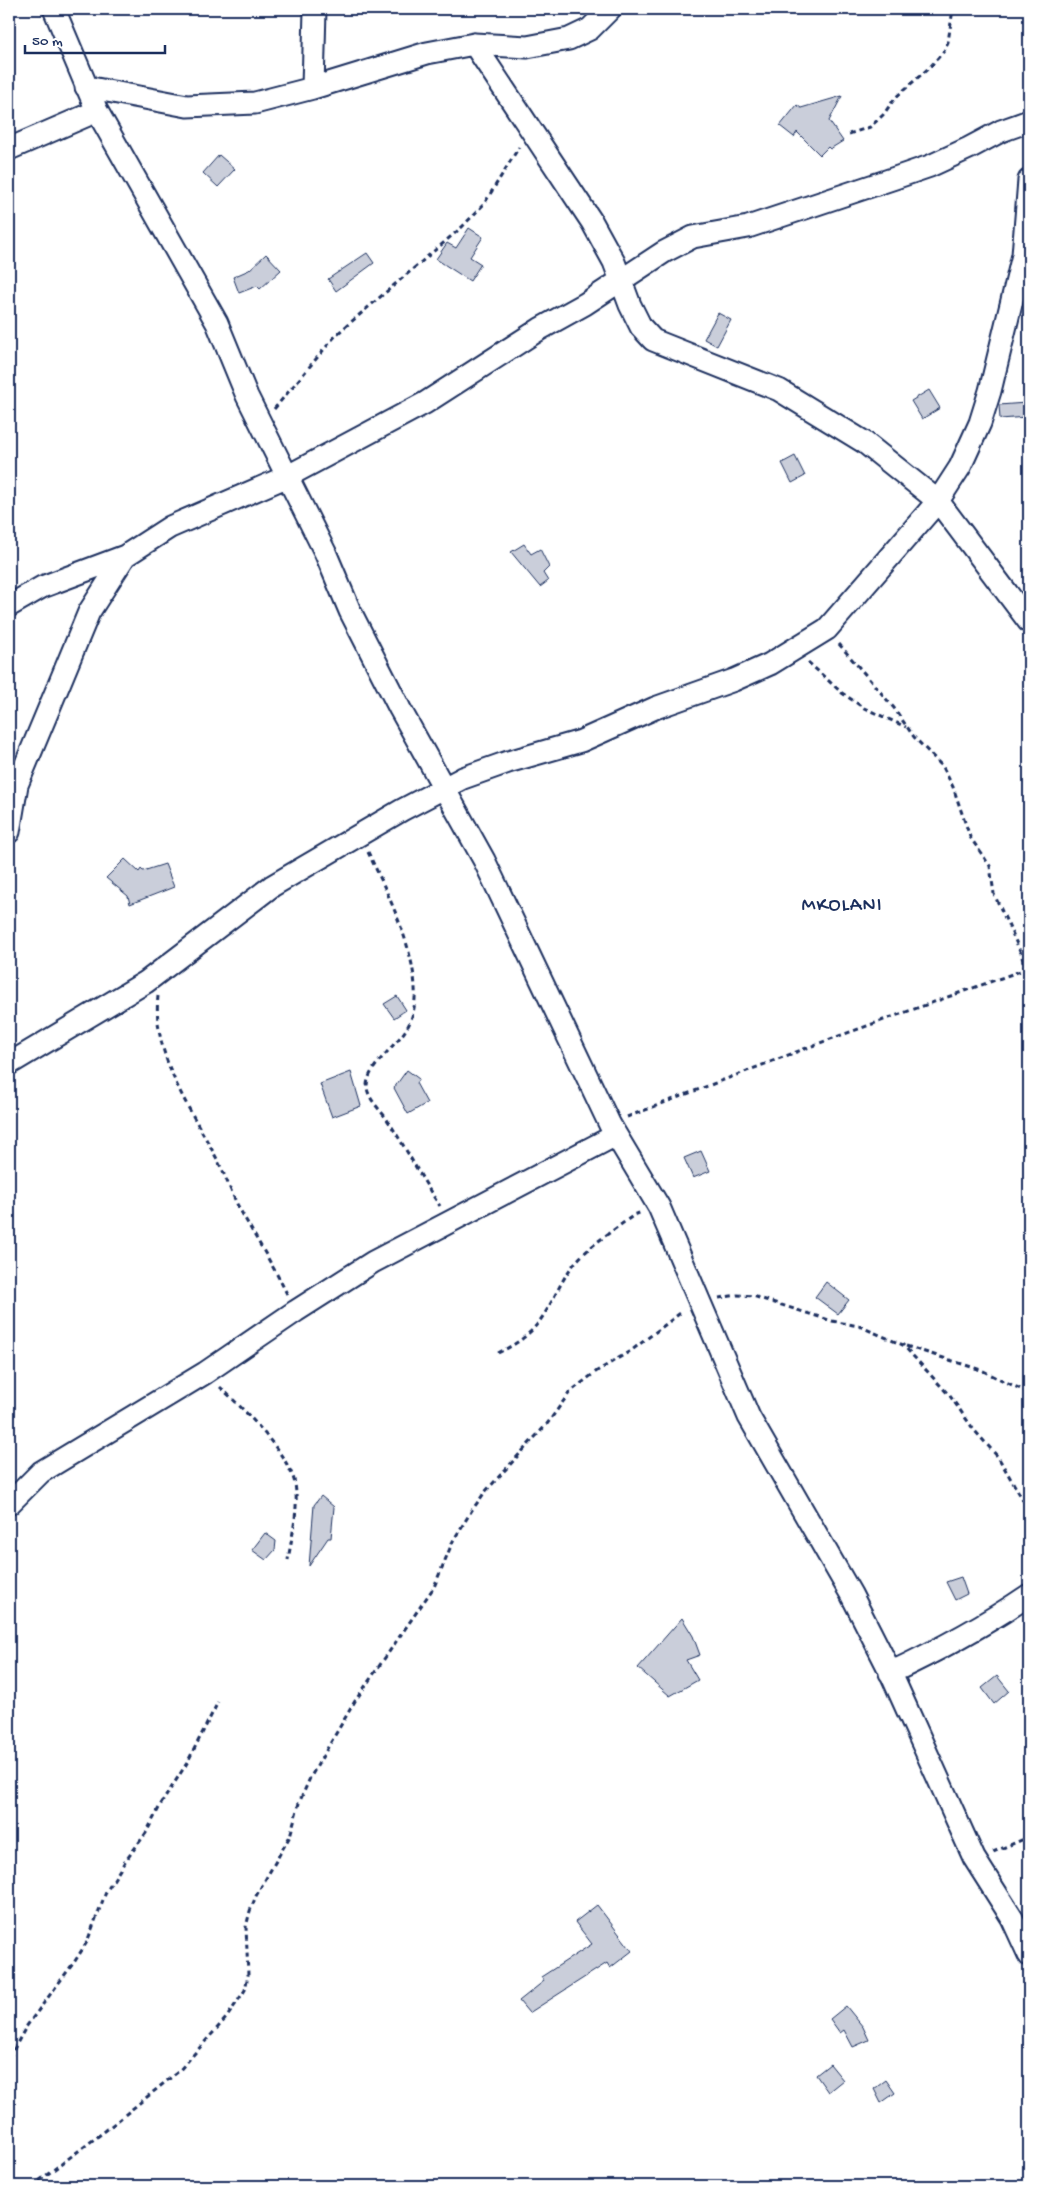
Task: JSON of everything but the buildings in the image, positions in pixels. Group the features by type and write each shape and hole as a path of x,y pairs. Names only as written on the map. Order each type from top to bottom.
{"street":[{"path":"54,9 97,110 217,323 246,396 325,552 350,611 400,709 484,860 613,1130 659,1207 750,1417 851,1594 890,1673 974,1858 1012,1918 1029,1956"},
{"path":"313,88 315,9"},
{"path":"86,87 188,106 254,103 313,88 427,53 474,44 527,47 569,39 590,28 610,9"},
{"path":"474,44 592,222 622,280 630,305 641,327 653,340 779,390 864,442 938,501 1029,622"},
{"path":"9,149 97,110"},
{"path":"9,606 42,587 125,556 170,527 288,476 425,403 664,252 694,237 748,227 930,166 1001,131 1029,121"},
{"path":"9,1064 146,982 272,886 402,810 463,778 508,762 581,741 655,708 734,680 794,651 827,629 938,501 960,467 980,423 990,391 1023,255 1029,180"},
{"path":"9,832 17,785 89,612 125,556"},
{"path":"9,1504 41,1472 205,1372 373,1262 613,1130"},
{"path":"890,1673 942,1648 991,1621 1029,1595"}],"path":[{"path":"849,134 870,127 883,115 895,98 931,66 944,51 948,42 953,9"},
{"path":"260,425 337,334 382,293 462,228 484,204 530,129"},
{"path":"827,629 894,708 906,727 943,767 953,787 970,837 990,866 994,894 1012,932 1026,969 1029,986"},
{"path":"794,651 842,693 864,708 906,727"},
{"path":"360,836 391,902 410,950 414,985 411,1022 369,1076 367,1088 372,1100 389,1122 450,1220"},
{"path":"613,1130 639,1112 825,1041 1026,969"},
{"path":"161,971 156,1017 162,1043 176,1085 296,1311"},
{"path":"498,1353 518,1343 532,1331 563,1278 576,1262 634,1215 659,1207"},
{"path":"32,2186 105,2131 179,2071 227,2017 245,1990 248,1975 246,1927 250,1911 290,1836 310,1778 356,1701 434,1587 453,1541 485,1492 547,1424 570,1392 597,1371 632,1350 675,1316 723,1296 753,1296 832,1321 859,1326 903,1345 981,1370 1029,1393"},
{"path":"903,1345 950,1396 974,1430 998,1458 1029,1510"},
{"path":"205,1372 239,1404 290,1470 294,1482 296,1500 288,1560"},
{"path":"9,2058 26,2027 87,1942 106,1892 146,1833 161,1804 187,1763 218,1702"},
{"path":"974,1858 1029,1838"}],"district":[{"name":"MKOLANI","path":"842,906"}]}
